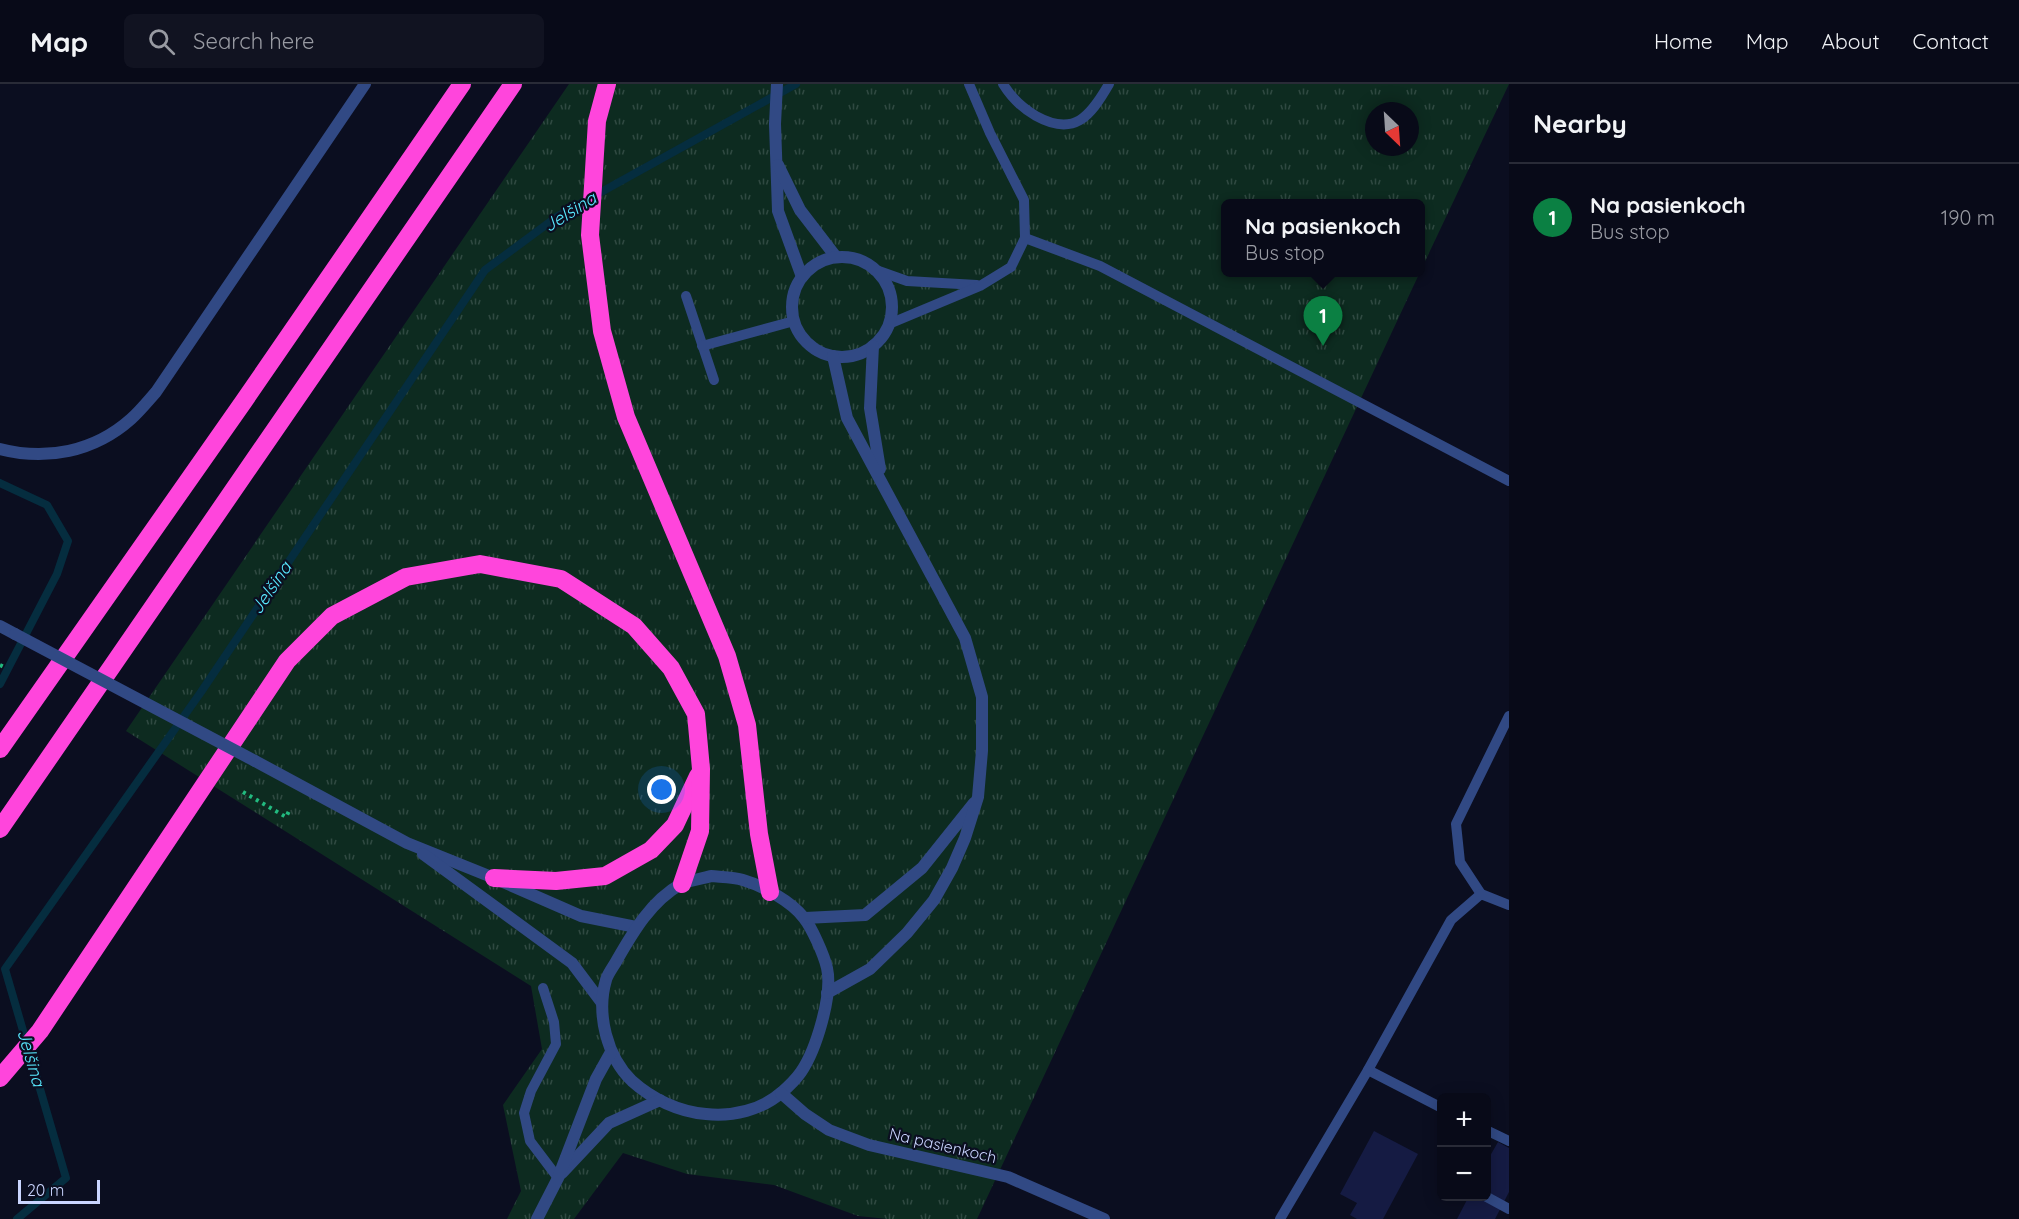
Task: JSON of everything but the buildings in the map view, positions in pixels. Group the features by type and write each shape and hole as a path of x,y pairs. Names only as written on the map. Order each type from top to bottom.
{"highway":[{"path":"0,749 462,84"},
{"path":"0,829 513,84"},
{"path":"607,84 597,121 590,235 602,332 627,417 728,656 747,725 759,834 770,892"},
{"path":"0,1078 40,1031 287,661 332,616 406,577 480,564 561,579 634,626 671,668 696,714 701,769 700,831 682,884"},
{"path":"0,738 20,720"},
{"path":"494,878 556,880 605,876 651,850 675,825 701,769"}],"street":[{"path":"0,449 19,454 52,454 80,449 103,439 130,419 156,392 365,84"},
{"path":"777,84 775,124 778,211 802,277"},
{"path":"776,161 800,210 836,257"},
{"path":"836,257 858,259 876,270 888,286 892,305 890,324 873,346 854,356 832,356 816,350 802,338 794,321 792,298 802,277 817,264 836,257"},
{"path":"873,346 870,408 882,479"},
{"path":"827,993 870,969 907,933 934,900 965,838 978,798 982,697 965,638 882,479 847,418 832,356"},
{"path":"0,626 407,843 581,916 636,927"},
{"path":"805,918 865,915 922,868 978,798"},
{"path":"407,843 572,963 602,1003"},
{"path":"711,876 742,879 770,892 805,918 827,968 827,993 822,1019 801,1072 781,1094 753,1109 722,1116 690,1113 660,1100 633,1081 611,1052 604,1028 602,1003 606,979 636,927 655,904 682,884 711,876"},
{"path":"537,1219 558,1178 596,1079 611,1052"},
{"name":"Na pasienkoch","path":"781,1094 829,1130 869,1145 1008,1177 1104,1219"},
{"path":"558,1178 609,1123 660,1100"}],"lane":[{"path":"890,324 980,286 1011,267 1025,238 1024,200 990,133 969,84"},
{"path":"1003,84 1010,96 1029,112 1049,123 1065,127 1082,119 1092,110 1109,84"},
{"path":"1025,238 1100,266 1509,481"},
{"path":"876,270 907,282 980,286"},
{"path":"686,296 714,380"},
{"path":"702,346 794,321"},
{"path":"1509,716 1456,824 1460,862 1481,894 1509,904"},
{"path":"1280,1219 1368,1070 1451,920 1481,894"},
{"path":"543,988 554,1022 556,1044 531,1091 524,1113 530,1141 558,1178"},
{"path":"1368,1070 1437,1105"},
{"path":"1491,1132 1509,1141"},
{"path":"1491,1200 1509,1209"}],"path":[{"path":"0,665 6,668"},
{"path":"243,792 286,817 290,809"}],"green space":[{"path":"569,84 1509,84 1425,261 1425,199 1221,199 1221,277 1418,277 977,1219 888,1219 858,1216 774,1185 687,1174 623,1153 574,1219 507,1219 521,1191 503,1105 542,1049 531,986 126,731"}],"waterway":[{"name":"Jelšina","path":"17,1219 66,1178 5,969 201,692 485,270 558,216 796,84"},
{"path":"0,483 47,505 68,541 57,574 0,684"}],"place":[{"name":"Na pasienkoch","path":"1323,346"}]}
